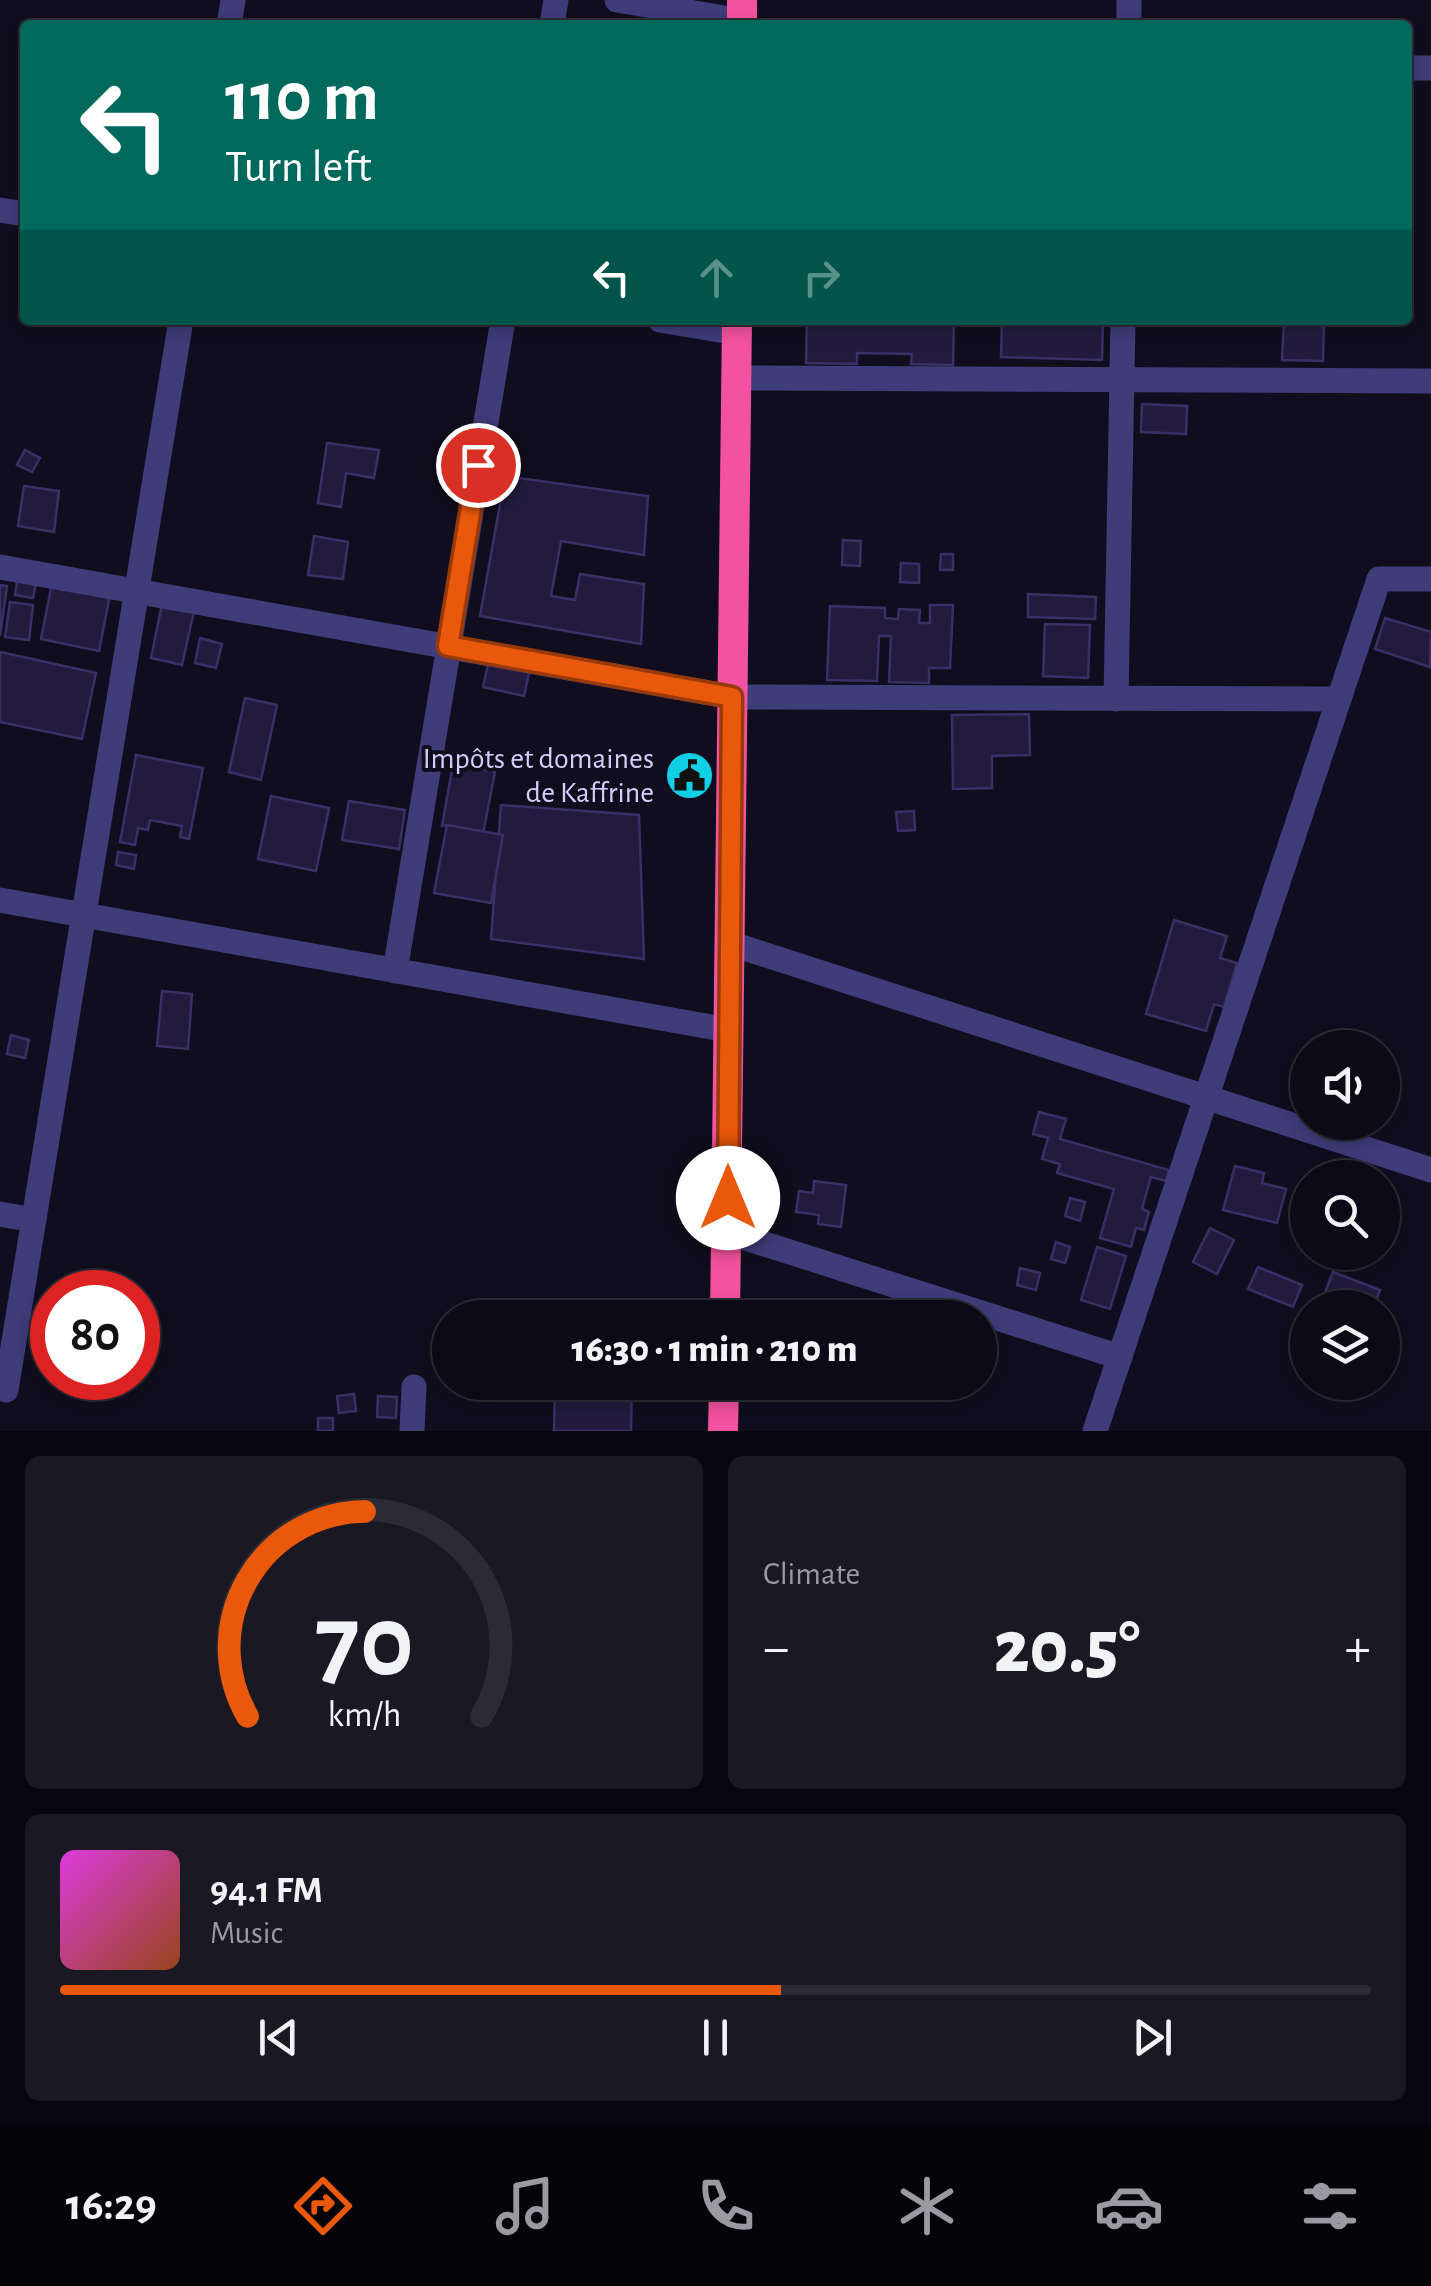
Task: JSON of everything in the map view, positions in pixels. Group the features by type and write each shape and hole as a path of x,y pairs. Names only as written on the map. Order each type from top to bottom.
{"highway":[{"path":"725,1300 737,326"},
{"path":"723,1431 724,1400"}],"street":[{"path":"617,0 742,15"},
{"path":"6,1390 180,325"},
{"path":"394,971 502,325"},
{"path":"1116,699 1124,325"},
{"path":"736,378 1431,382"},
{"path":"0,566 732,697 1339,699"},
{"path":"1095,1431 1379,579 1431,580"},
{"path":"0,900 728,1030"},
{"path":"729,943 1431,1170"},
{"path":"0,1214 34,1220"},
{"path":"727,1232 1120,1357"},
{"path":"412,1431 414,1387"}],"building":[{"path":"807,325 954,325 953,365 911,364 912,354 857,353 857,364 806,363"},
{"path":"1002,325 1103,325 1102,360 1001,357"},
{"path":"1284,325 1324,325 1323,361 1282,360"},
{"path":"1142,404 1187,406 1186,434 1141,432"},
{"path":"327,443 379,450 374,478 346,473 341,507 318,503"},
{"path":"25,450 40,458 32,472 17,465"},
{"path":"505,476 648,496 644,555 561,541 551,596 575,600 580,574 644,584 641,644 480,616"},
{"path":"24,486 59,491 54,532 18,526"},
{"path":"314,536 348,542 343,579 308,575"},
{"path":"843,540 861,541 860,566 842,565"},
{"path":"941,554 953,554 953,570 940,570"},
{"path":"901,563 919,564 919,583 900,582"},
{"path":"18,575 37,578 33,598 15,595"},
{"path":"53,578 111,590 99,651 41,639"},
{"path":"0,585 7,586 0,636"},
{"path":"1028,594 1096,597 1095,619 1028,617"},
{"path":"10,602 33,605 29,640 5,637"},
{"path":"162,604 194,611 182,665 151,658"},
{"path":"930,605 953,605 950,668 929,668 929,683 889,682 891,636 879,636 877,681 827,680 830,606 885,608 885,618 898,619 899,609 920,610 919,623 930,623"},
{"path":"1385,618 1431,632 1430,667 1375,649"},
{"path":"1045,624 1090,625 1088,678 1043,676"},
{"path":"200,638 222,644 216,668 195,663"},
{"path":"0,652 96,673 82,739 0,722"},
{"path":"489,660 530,669 524,696 483,687"},
{"path":"245,698 277,705 261,780 229,772"},
{"path":"1029,714 1030,755 992,756 992,788 953,789 952,715"},
{"path":"136,755 203,768 189,839 180,837 182,826 150,820 148,830 138,828 135,845 120,842"},
{"path":"453,764 495,772 483,834 442,826"},
{"path":"271,796 329,808 316,871 258,859"},
{"path":"349,801 405,810 399,849 342,840"},
{"path":"501,805 639,815 644,959 491,939"},
{"path":"914,811 915,830 898,831 896,812"},
{"path":"447,825 503,835 491,903 434,893"},
{"path":"118,852 136,855 134,869 116,865"},
{"path":"1174,920 1227,936 1220,958 1237,963 1224,1007 1214,1004 1206,1031 1146,1014"},
{"path":"162,991 192,994 188,1049 157,1046"},
{"path":"11,1035 29,1040 25,1058 7,1054"},
{"path":"1039,1112 1066,1119 1060,1139 1169,1170 1166,1181 1151,1177 1142,1209 1149,1212 1144,1230 1136,1228 1131,1247 1100,1238 1114,1189 1057,1173 1060,1164 1042,1159 1048,1138 1033,1134"},
{"path":"1235,1166 1264,1173 1262,1183 1286,1189 1277,1223 1223,1210"},
{"path":"814,1181 846,1185 841,1227 818,1224 819,1215 796,1212 799,1191 813,1193"},
{"path":"1070,1198 1085,1202 1080,1221 1065,1216"},
{"path":"1210,1228 1234,1240 1217,1274 1193,1262"},
{"path":"1056,1242 1070,1247 1065,1263 1051,1259"},
{"path":"1097,1247 1126,1256 1110,1309 1081,1300"},
{"path":"1258,1267 1302,1285 1300,1290 1290,1290 1290,1306 1248,1289"},
{"path":"1020,1268 1040,1273 1036,1290 1017,1285"},
{"path":"1333,1272 1380,1290 1326,1290"},
{"path":"354,1394 356,1411 339,1413 337,1396"},
{"path":"378,1396 397,1397 396,1418 377,1417"},
{"path":"555,1400 632,1400 631,1431 554,1431"},
{"path":"318,1418 333,1418 333,1431 318,1431"}],"place":[{"name":"Impôts et domaines de Kaffrine","path":"689,775"}],"route":[{"path":"478,465 448,646 732,697 728,1198"}]}
